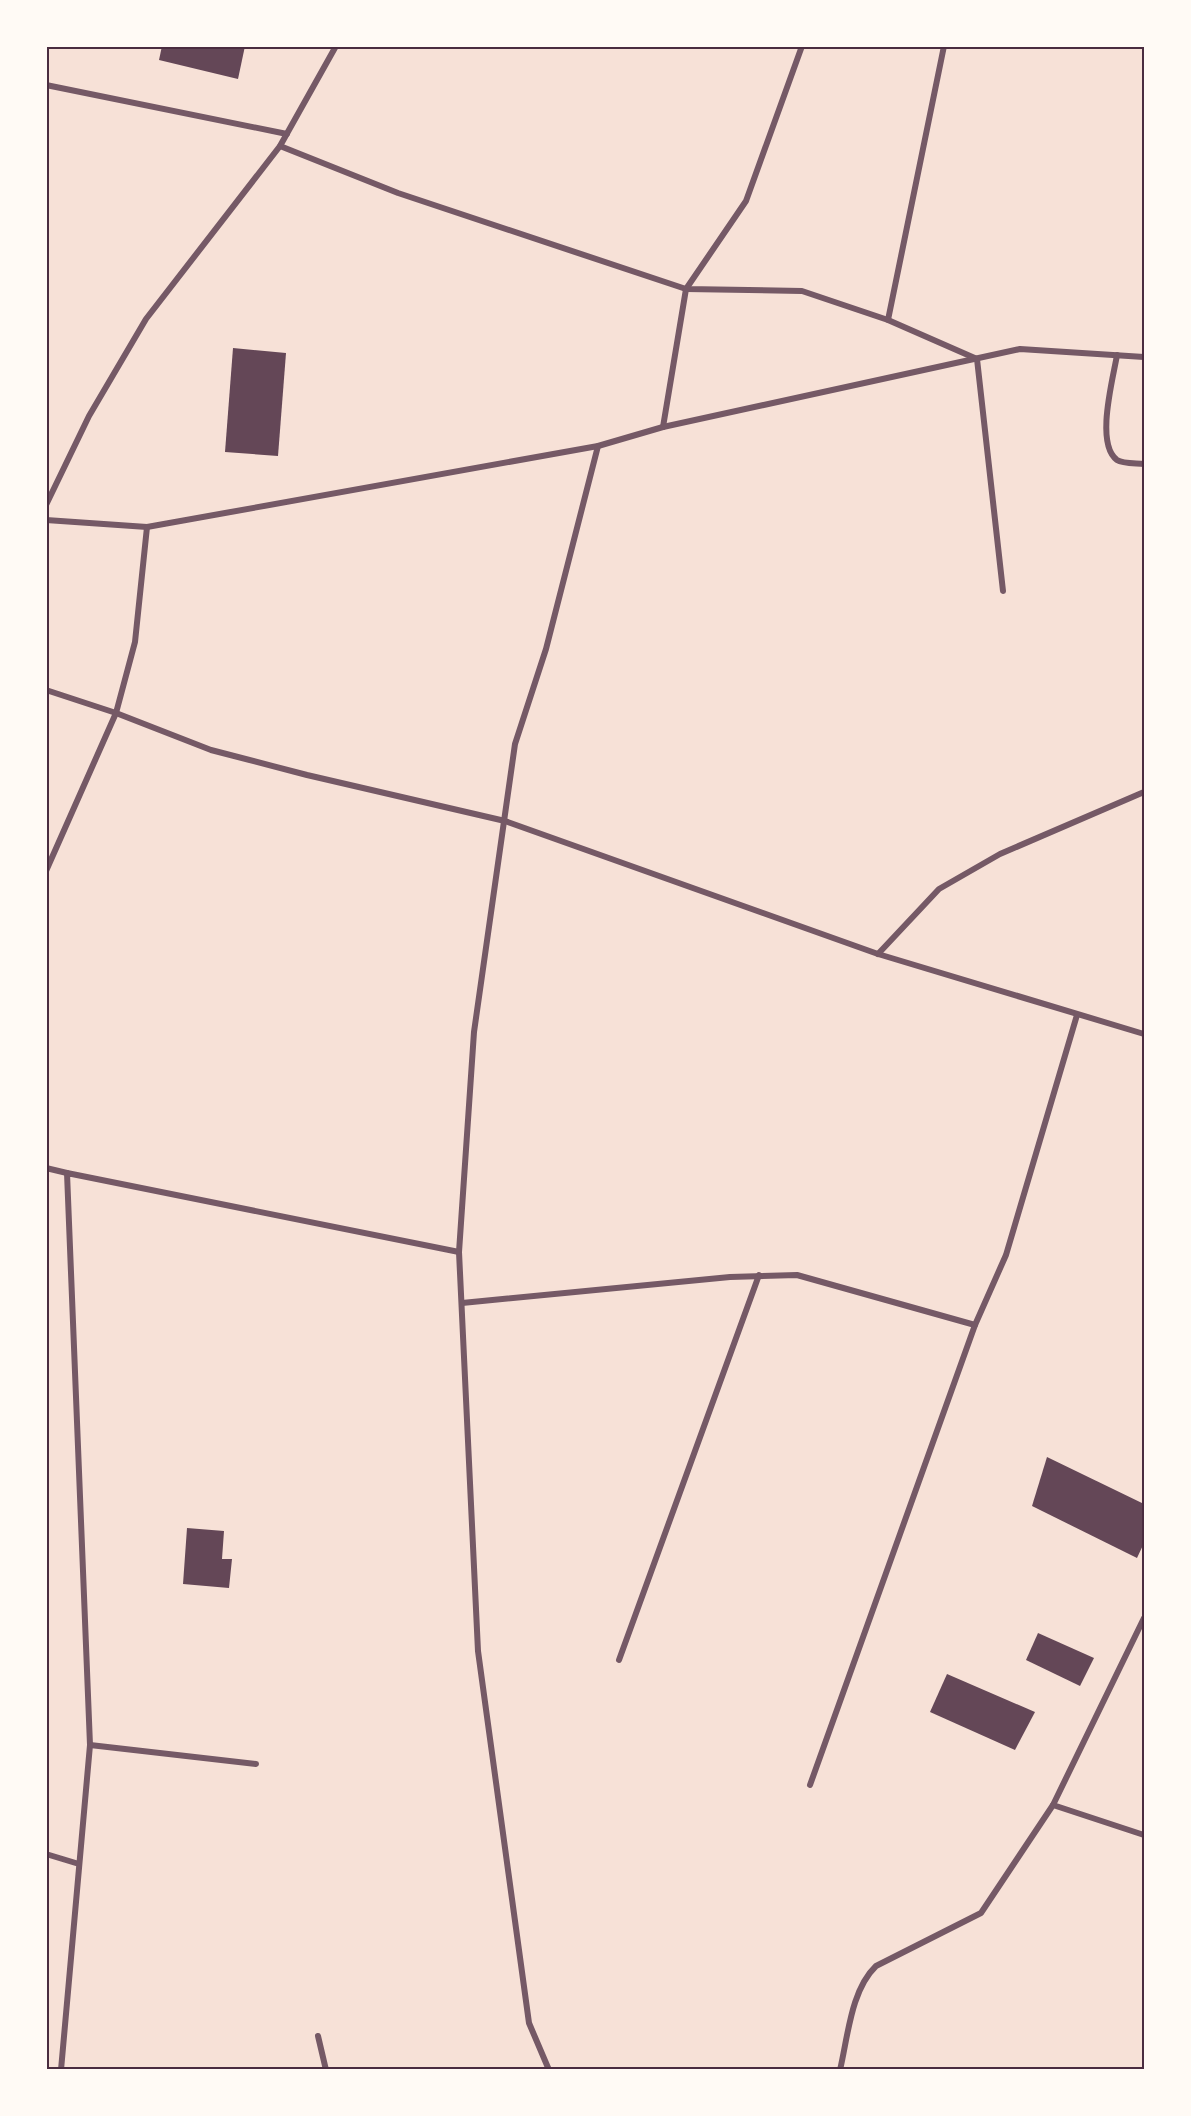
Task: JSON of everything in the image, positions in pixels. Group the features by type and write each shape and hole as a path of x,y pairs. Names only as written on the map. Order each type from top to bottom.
{"street":[{"path":"46,505 89,416 146,319 280,146 336,46"},
{"path":"663,427 686,289 746,201 802,46"},
{"path":"888,320 944,46"},
{"path":"46,85 287,134"},
{"path":"280,146 398,193 686,289 802,291 888,320 977,359"},
{"path":"46,520 147,527 598,446 663,427 1020,349 1144,357"},
{"path":"1117,355 1105,436 1109,451 1118,461 1144,464"},
{"path":"977,359 1004,591"},
{"path":"549,2070 529,2023 478,1651 459,1252 474,1032 515,744 546,649 598,446"},
{"path":"46,871 116,713 135,642 147,527"},
{"path":"46,690 116,713 211,750 307,776 505,821 878,954 1144,1034"},
{"path":"878,954 939,888 1000,854 1144,792"},
{"path":"810,1785 975,1325 1006,1255 1077,1015"},
{"path":"46,1168 459,1252"},
{"path":"61,2070 90,1745 67,1173"},
{"path":"462,1303 759,1275 797,1275 975,1325"},
{"path":"619,1660 759,1275"},
{"path":"840,2070 860,1989 866,1976 876,1966 981,1913 1053,1805 1144,1618"},
{"path":"90,1745 256,1764"},
{"path":"1053,1805 1144,1835"},
{"path":"46,1854 80,1864"},
{"path":"318,2036 326,2070"}],"building":[{"path":"162,46 245,46 238,79 159,60"},
{"path":"233,348 286,353 278,456 225,452"},
{"path":"1047,1457 1144,1504 1144,1543 1137,1558 1032,1506"},
{"path":"187,1528 224,1531 222,1559 232,1559 229,1588 183,1584"},
{"path":"1038,1633 1094,1658 1080,1686 1026,1660"},
{"path":"947,1674 1035,1712 1015,1750 930,1712"}]}
